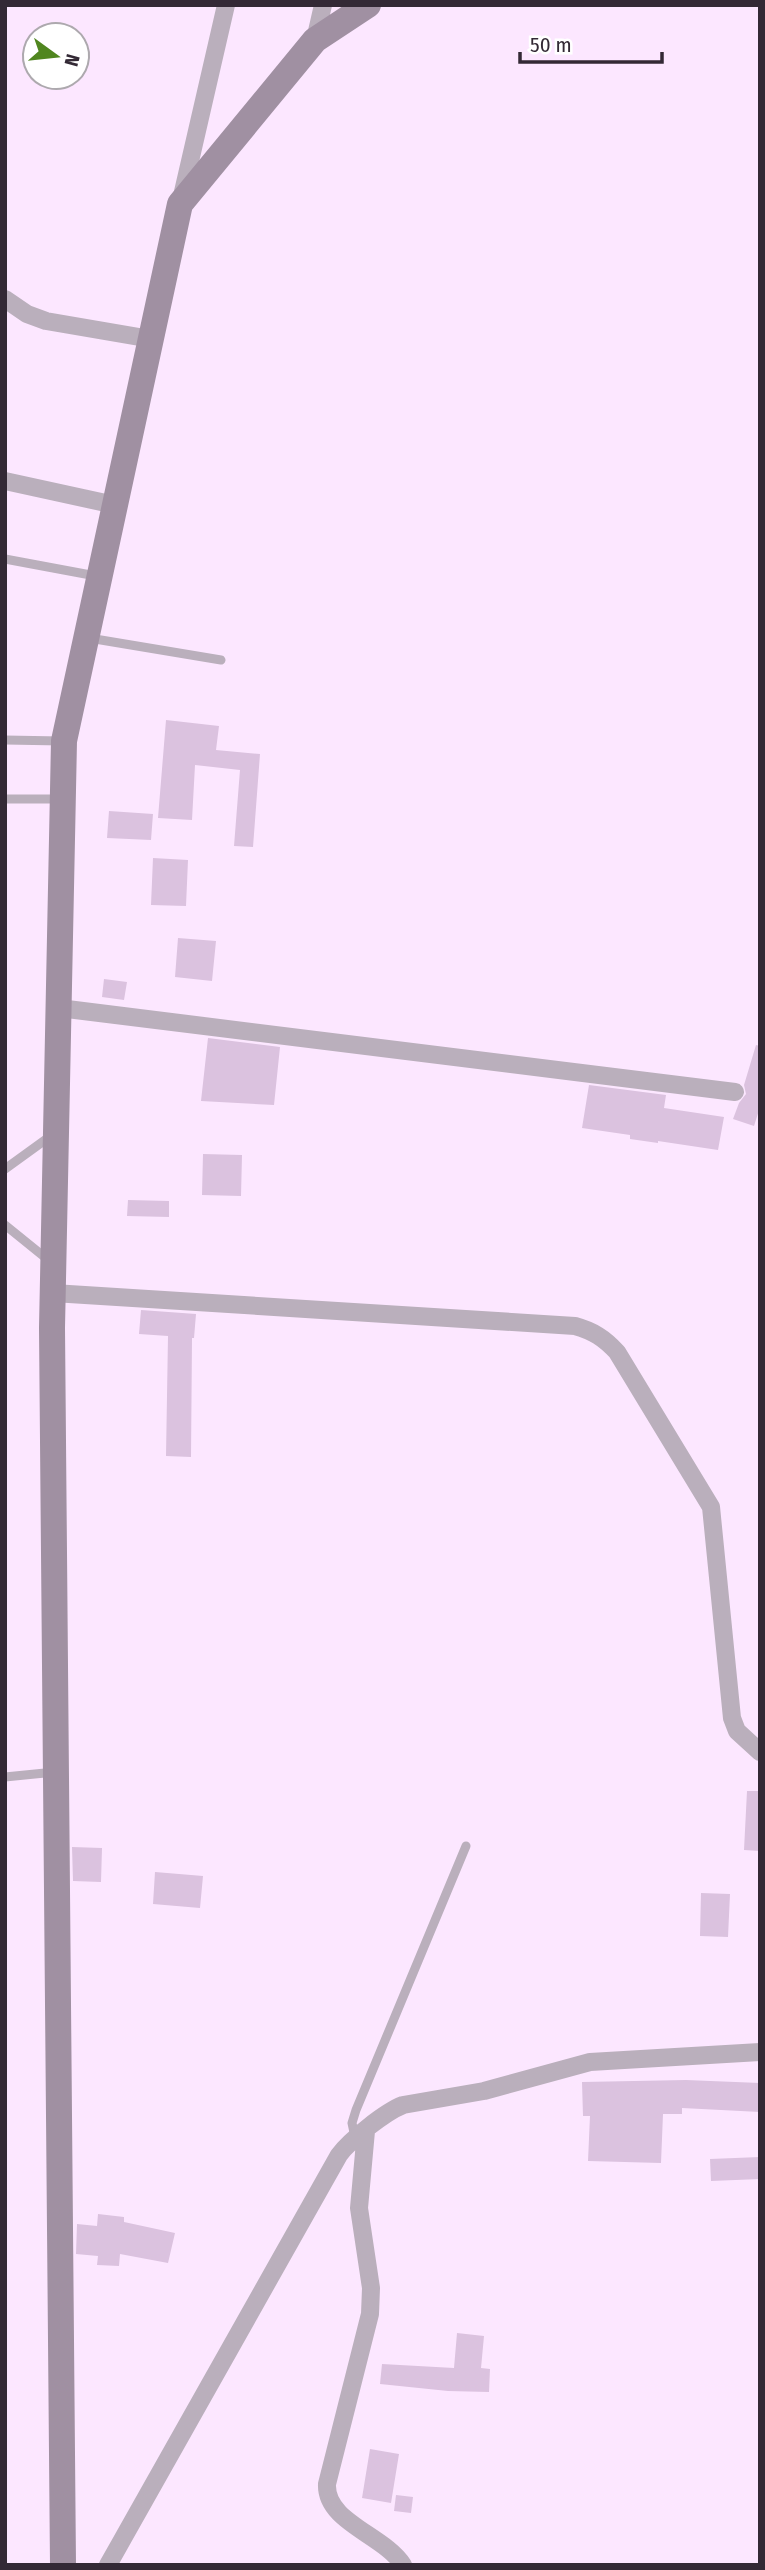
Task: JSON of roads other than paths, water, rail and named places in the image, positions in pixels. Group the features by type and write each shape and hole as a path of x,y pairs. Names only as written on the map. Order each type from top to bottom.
{"main road":[{"path":"63,2565 53,1293 64,741 180,204 315,40 368,5"}],"street":[{"path":"180,204 226,5"},
{"path":"315,40 323,5"},
{"path":"5,299 27,314 46,321 151,339"},
{"path":"5,481 115,505"},
{"path":"59,1008 735,1092"},
{"path":"53,1293 575,1326 592,1331 607,1340 617,1352 711,1507 732,1718 737,1731 760,1752"},
{"path":"107,2565 339,2155 391,2110 403,2105 484,2091 590,2062 760,2052"},
{"path":"361,2135 359,2208 371,2288 370,2314 326,2494 334,2510 396,2554 403,2565"}],"lane":[{"path":"5,559 100,577"},
{"path":"86,638 222,660"},
{"path":"5,740 64,741"},
{"path":"5,799 63,799"},
{"path":"5,1168 56,1132"},
{"path":"5,1225 54,1265"},
{"path":"5,1777 56,1772"},
{"path":"361,2135 354,2116 466,1846"}]}
